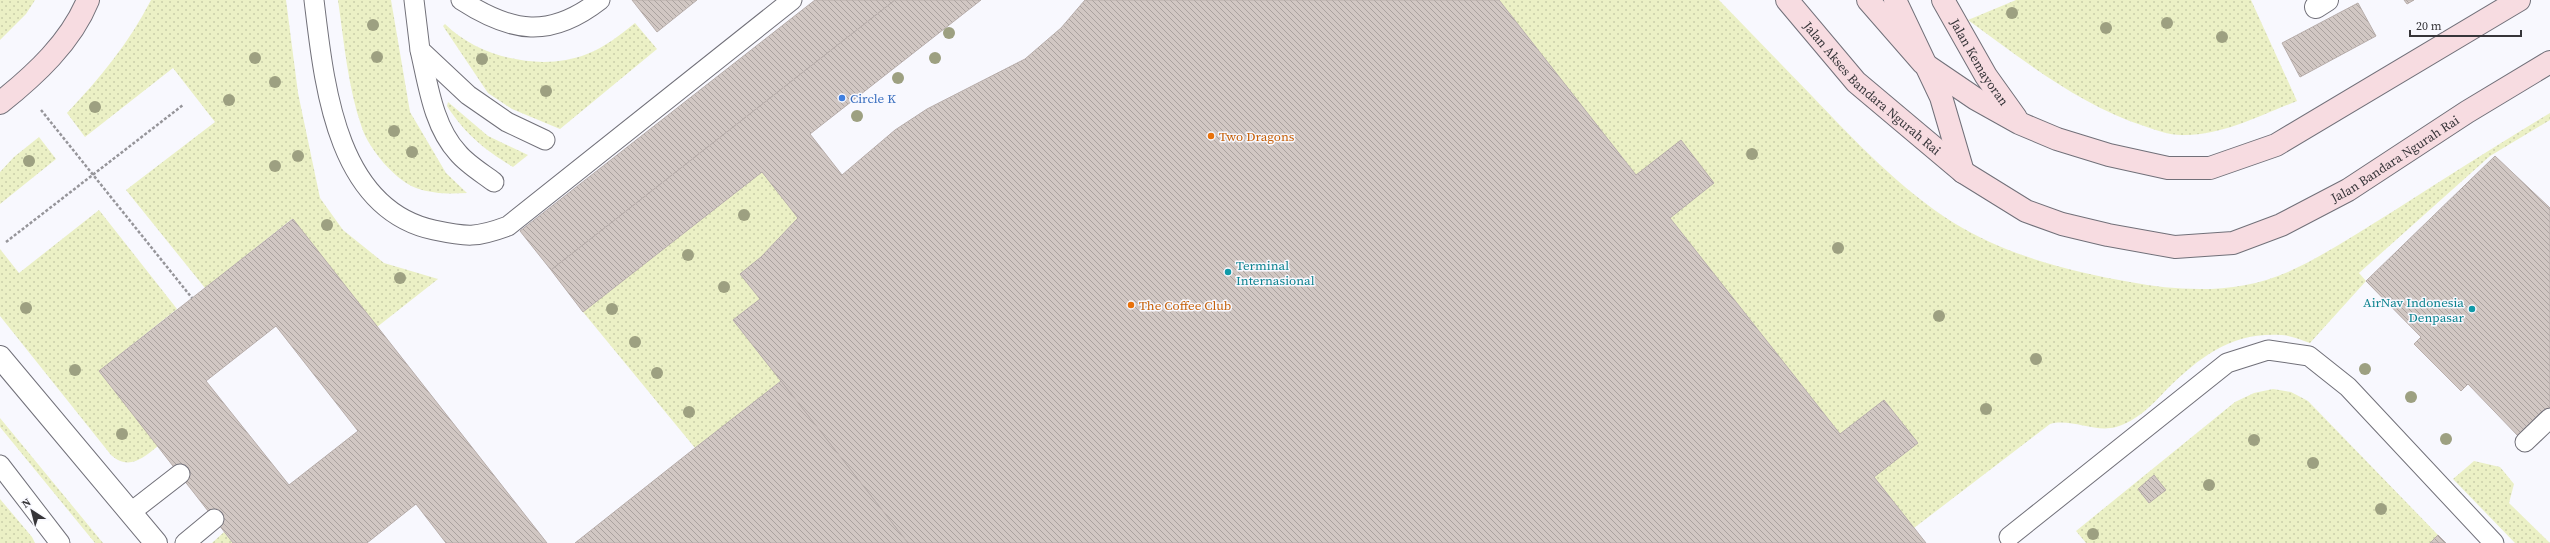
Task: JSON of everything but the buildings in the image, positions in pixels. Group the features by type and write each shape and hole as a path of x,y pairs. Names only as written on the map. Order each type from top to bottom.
{"street":[{"path":"0,103 49,60 82,16 88,0"},
{"name":"Jalan Akses Bandara Ngurah Rai","path":"1787,0 1856,82 1963,172 2026,211 2062,224 2108,236 2175,247 2233,243"},
{"path":"1868,0 1923,63 1976,99 2019,123 2057,139 2110,155 2168,168 2210,168 2276,145 2519,0"},
{"path":"1895,0 1923,63 1941,97 1963,172"},
{"name":"Jalan Kemayoran","path":"1943,0 1986,76 2019,123"},
{"name":"Jalan Bandara Ngurah Rai","path":"2233,243 2281,225 2348,190 2467,112 2550,62"},
{"path":"0,356 156,543"}],"lane":[{"path":"314,0 317,26 336,125 343,147 360,182 394,214 424,228 454,234 481,236 508,226 792,0"},
{"path":"414,0 420,50 431,98 444,132 458,154 494,182"},
{"path":"461,0 494,19 524,28 556,24 583,13 600,0"},
{"path":"420,50 468,95 507,122 545,140"},
{"path":"2009,538 2227,363 2268,350 2309,356 2348,387 2494,543"},
{"path":"2525,442 2550,418"},
{"path":"0,465 60,543"},
{"path":"131,512 180,474"},
{"path":"185,543 214,519"}],"path":[{"path":"21,85 192,298"},
{"path":"6,242 183,104"}],"green space":[{"path":"0,0 35,0 26,14 0,40"},
{"path":"151,0 286,0 298,93 320,198 343,230 384,263 438,279 377,327 292,219 205,288 126,190 215,122 173,68 85,137 67,113 113,60 133,31"},
{"path":"338,0 391,0 410,112 446,173 467,193 442,193 416,188 408,184 392,171 370,145 362,128 353,97"},
{"path":"1499,0 1719,0 1879,164 1934,210 1954,223 1996,245 2039,261 2107,278 2171,288 2211,289 2231,287 2251,284 2290,271 2341,243 2550,113 2550,120 2490,156 2359,273 2366,281 2310,343 2284,335 2263,335 2232,342 2218,348 2192,366 2144,411 2131,421 2116,427 2108,428 2066,423 2050,424 1914,528 1874,477 1918,443 1884,400 1840,434 1670,218 1714,183 1636,175"},
{"path":"2016,0 2251,0 2297,101 2242,123 2214,132 2174,135 2144,126 2096,106 2052,80 1968,20"},
{"path":"635,23 657,49 560,129 512,109 488,93 443,26 445,24 459,36 475,46 493,53 531,61 551,62 569,59 594,51"},
{"path":"448,102 488,136 528,155 513,167 503,161 476,141 468,133 447,106"},
{"path":"39,137 56,159 0,204 0,172 14,157"},
{"path":"762,172 798,218 761,257 740,274 760,299 733,320 781,381 695,448 583,312"},
{"path":"99,210 177,309 99,371 158,446 147,455 136,461 130,462 118,460 111,455 0,316 0,249 19,273"},
{"path":"2273,389 2291,392 2308,401 2438,535 2430,543 2086,543 2076,531 2235,402 2254,393"},
{"path":"0,418 103,543 95,543 0,427"},
{"path":"2474,461 2500,467 2514,484 2509,503 2550,543 2515,543 2453,479"},
{"path":"0,499 32,537 35,543 0,543"},
{"path":"224,532 233,543 212,543"}],"place":[{"name":"Circle K","path":"842,98"},
{"name":"Two Dragons","path":"1211,136"},
{"name":"Terminal Internasional","path":"1228,272"},
{"name":"The Coffee Club","path":"1131,305"},
{"name":"AirNav Indonesia Denpasar","path":"2472,309"}]}
